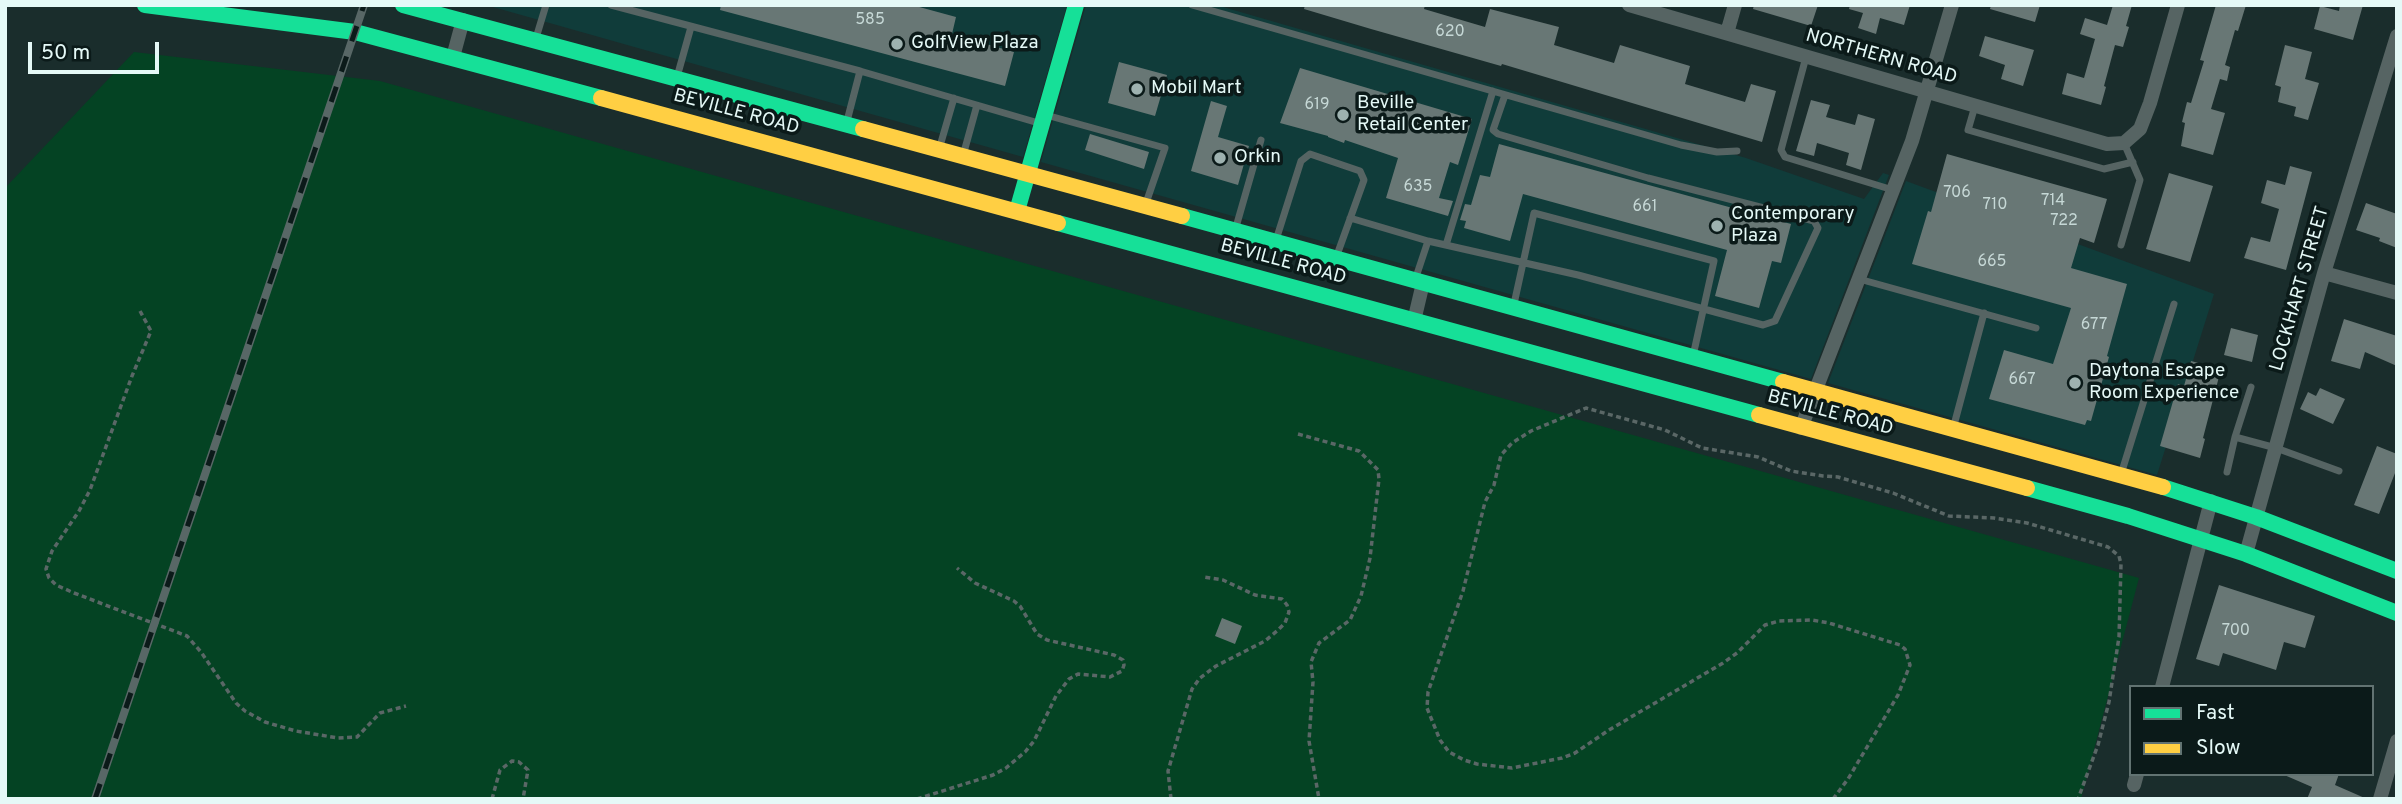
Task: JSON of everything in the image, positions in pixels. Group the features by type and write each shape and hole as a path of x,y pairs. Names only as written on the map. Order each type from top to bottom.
{"main road":[{"name":"BEVILLE ROAD","path":"145,5 201,9 355,32 453,57 2048,494 2203,539 2397,613"},
{"name":"BEVILLE ROAD","path":"403,5 536,39 2121,475 2211,501 2397,571"},
{"path":"1017,211 1076,5"}],"street":[{"name":"NORTHERN ROAD","path":"1629,5 2107,144 2124,143"},
{"path":"1727,33 1735,5"},
{"path":"1801,428 1912,141 1952,5"},
{"path":"2124,143 2140,129 2178,5"},
{"path":"453,57 463,20"},
{"name":"LOCKHART STREET","path":"2246,554 2324,273 2397,36"},
{"path":"2324,273 2397,293"},
{"path":"1414,321 1419,282"},
{"path":"2163,685 2211,501"},
{"path":"2380,799 2397,741"}],"lane":[{"path":"536,39 545,5"},
{"path":"611,5 977,105 1165,148 1145,207"},
{"path":"1192,5 1681,145 1717,152 1737,150"},
{"path":"677,78 691,27"},
{"path":"1806,57 1781,150 1785,157 1893,190"},
{"path":"846,125 860,71"},
{"path":"1446,245 1493,91"},
{"path":"1350,218 1428,241 1763,325 1775,321 1818,228 1814,220 1648,178 1498,134 1493,130 1505,95"},
{"path":"939,150 954,98"},
{"path":"963,156 977,105"},
{"path":"1975,106 1968,130 2104,169 2133,162"},
{"path":"1234,231 1261,140"},
{"path":"2121,244 2140,180 2124,143"},
{"path":"1275,243 1301,161 1310,154 1360,171 1364,180 1336,259"},
{"path":"1514,308 1534,213 1714,261 1693,357"},
{"path":"1419,282 1428,241"},
{"path":"1859,279 2036,328"},
{"path":"2121,475 2174,304"},
{"path":"1953,429 1984,313"},
{"path":"2227,472 2251,387"},
{"path":"2235,437 2276,448 2339,471"}],"path":[{"path":"141,311 151,331 90,491 52,551 46,569 50,578 56,585 74,593 187,636 236,703 265,722 296,731 338,738 358,737 380,713 406,706"},
{"path":"1833,799 1875,734 1906,679 1910,665 1905,649 1892,642 1812,620 1779,621 1758,630 1737,653 1723,663 1575,753 1562,758 1513,768 1477,764 1449,752 1440,740 1427,708 1428,692 1463,591 1485,502 1494,485 1501,455 1512,443 1531,431 1587,408 1665,430 1702,448 1758,457 1791,471 1838,477 1893,493 1949,516 2027,523 2108,547 2119,556 2121,564 2119,637 2109,702 2098,745 2078,799"},
{"path":"1298,434 1359,451 1378,470 1379,479 1370,558 1361,596 1350,620 1319,643 1311,662 1313,681 1309,741 1313,778 1319,799"},
{"path":"917,799 993,775 1006,768 1034,741 1056,696 1069,679 1078,674 1110,677 1122,671 1125,665 1114,655 1047,640 1037,634 1014,601 975,583 957,568"},
{"path":"1171,799 1168,771 1192,689 1200,678 1216,666 1265,641 1285,623 1289,612 1282,599 1255,595 1223,580 1204,577"},
{"path":"492,799 500,771 512,761 519,762 528,770 523,799"}],"shaded area":[{"path":"486,5 1067,5 1023,157"},
{"path":"1086,5 1216,5 1746,158 1864,199 1883,173 1889,175 1811,379 1041,162"},
{"path":"1906,181 2214,294 2157,475 1828,383"}],"green space":[{"path":"134,52 380,81 2139,578 2081,799 5,799 5,188"}],"building":[{"name":"GolfView Plaza","path":"721,5 912,5 956,17 952,34 1014,52 1005,86 720,10"},
{"path":"1305,5 1425,5 1424,9 1485,27 1490,9 1559,27 1554,45 1614,63 1620,45 1690,66 1685,84 1745,102 1751,84 1776,91 1762,142 1502,64 1501,66 1304,9"},
{"path":"1754,5 1818,5 1811,26 1753,9"},
{"path":"1850,5 1910,5 1904,25 1880,18 1876,34 1858,28 1863,13 1849,9"},
{"path":"1991,5 2040,5 2035,22 1990,9"},
{"path":"2113,5 2132,5 2123,47 2115,45 2101,105 2062,94 2067,73 2084,78 2095,39 2080,34 2085,18 2107,25"},
{"path":"2216,5 2246,5 2238,31 2235,30 2225,65 2230,67 2227,81 2220,79 2211,109 2225,113 2213,155 2181,146 2185,123 2182,122 2204,61 2200,60"},
{"path":"2340,5 2363,5 2353,40 2314,29 2320,6 2339,11"},
{"path":"1985,36 2034,50 2023,86 2001,79 2005,65 1979,56"},
{"path":"2285,45 2312,52 2305,79 2319,83 2308,120 2294,116 2296,107 2278,102 2281,87 2275,85"},
{"name":"Mobil Mart","path":"1119,62 1167,75 1155,116 1108,103"},
{"path":"1300,68 1472,119 1458,165 1450,162 1439,198 1453,201 1448,216 1386,198 1398,158 1345,140 1344,143 1280,123"},
{"path":"1811,100 1830,105 1826,117 1855,125 1858,114 1875,119 1861,170 1846,165 1849,153 1817,143 1814,156 1796,151"},
{"name":"Orkin","path":"1211,101 1227,106 1218,137 1249,146 1238,185 1191,171"},
{"path":"1090,134 1149,152 1144,169 1085,150"},
{"name":"Contemporary Plaza","path":"1499,144 1791,224 1781,263 1772,261 1759,308 1715,296 1727,250 1523,194 1510,241 1464,228 1466,221 1460,220 1465,204 1471,205 1480,175 1490,177"},
{"path":"1947,154 2107,199 2094,243 2080,238 2071,268 2127,284 2091,421 2087,420 2085,425 1989,399 2004,350 2053,364 2071,308 1912,264 1928,211 1931,212"},
{"path":"2290,166 2312,172 2286,270 2244,258 2251,237 2270,242 2279,209 2261,203 2267,180 2285,185"},
{"path":"2169,173 2213,186 2190,262 2146,249"},
{"path":"2366,203 2397,214 2397,248 2379,241 2380,238 2356,230"},
{"path":"2344,319 2397,336 2397,366 2365,352 2360,369 2331,361"},
{"path":"2231,328 2258,335 2252,362 2224,355"},
{"path":"2191,361 2221,369 2200,458 2160,446 2178,384 2184,386"},
{"path":"2320,388 2345,399 2333,424 2300,409 2308,392 2316,396"},
{"path":"2377,446 2397,454 2397,468 2379,514 2354,505"},
{"path":"2219,585 2315,616 2305,648 2284,642 2276,670 2223,653 2219,666 2196,659"},
{"path":"1222,618 1242,626 1235,644 1215,636"},
{"path":"2287,776 2338,776 2335,785 2367,799 2307,799 2312,787"}],"railway":[{"path":"95,799 364,5"}],"traffic: fast":[{"path":"145,5 355,32 601,98"},
{"path":"403,5 863,129"},
{"path":"1017,211 1076,5"},
{"path":"1182,216 1783,382"},
{"path":"1058,223 1759,415"},
{"path":"2163,487 2256,517 2397,571"},
{"path":"2027,488 2128,516 2246,554 2397,613"}],"traffic: slow":[{"path":"601,98 1058,223"},
{"path":"863,129 1182,216"},
{"path":"1783,382 2163,487"},
{"path":"1759,415 2027,488"}],"place":[{"name":"GolfView Plaza","path":"897,44"},
{"name":"Mobil Mart","path":"1137,89"},
{"name":"Beville Retail Center","path":"1343,115"},
{"name":"Orkin","path":"1220,158"},
{"name":"Contemporary Plaza","path":"1717,226"},
{"name":"Daytona Escape Room Experience","path":"2075,383"}]}
